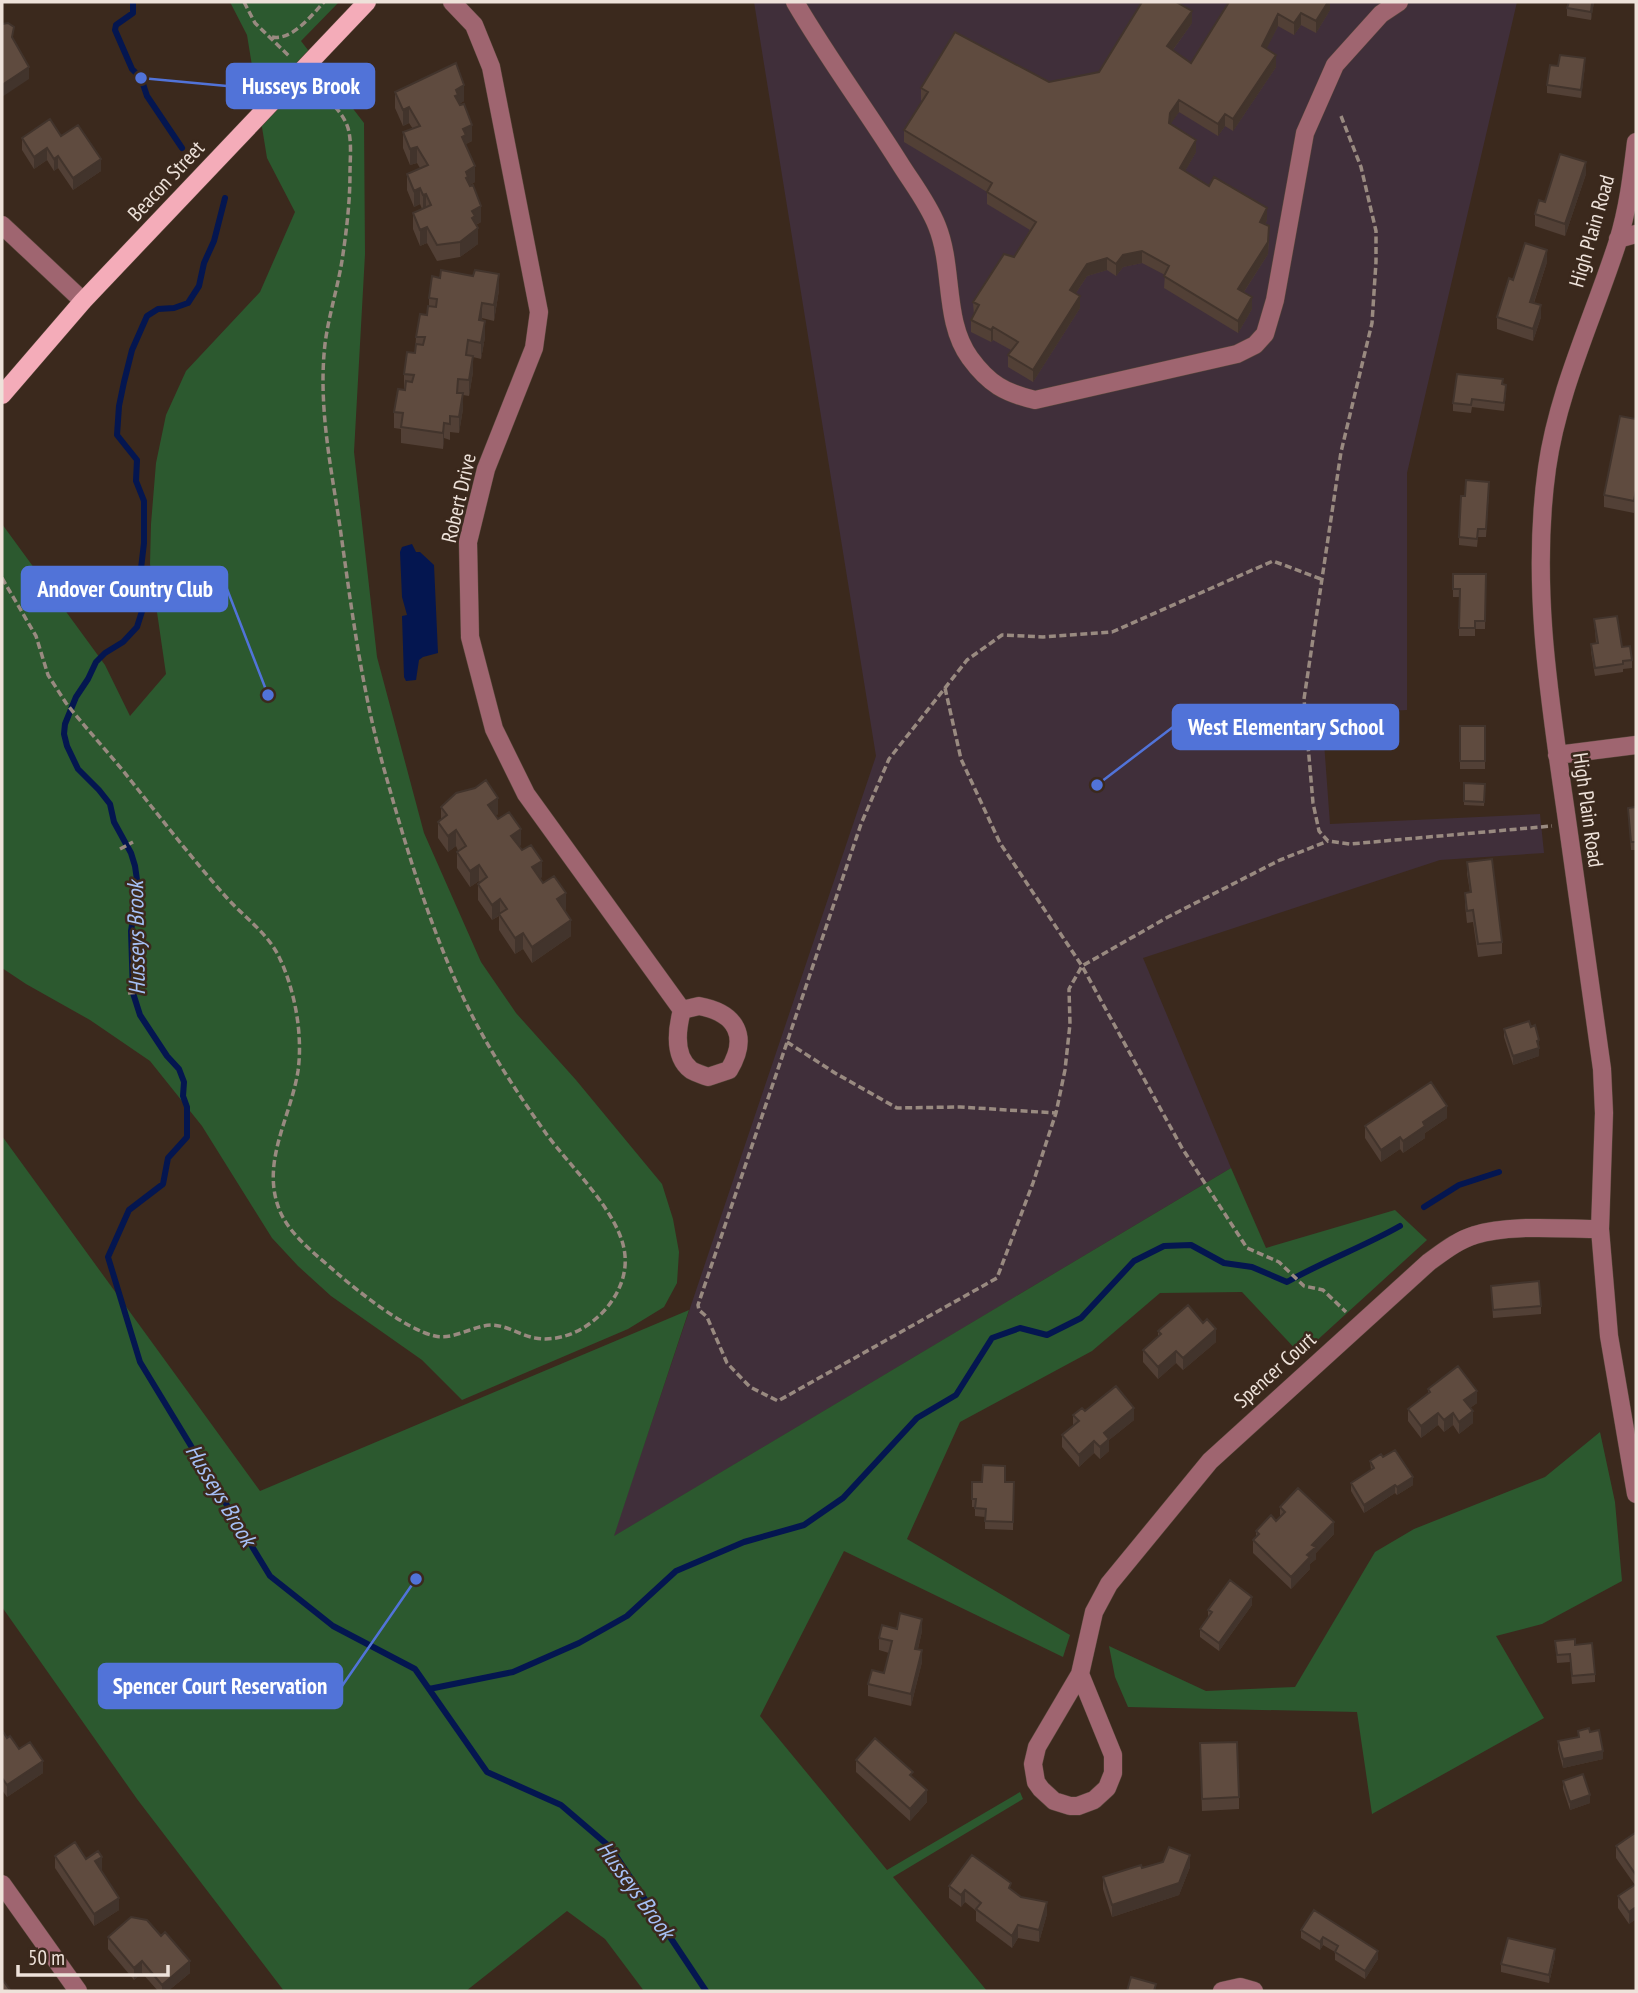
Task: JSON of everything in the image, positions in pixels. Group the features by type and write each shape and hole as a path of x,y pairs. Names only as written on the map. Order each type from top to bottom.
{"main road":[{"name":"Beacon Street","path":"2,395 83,301 367,2"}],"street":[{"name":"Robert Drive","path":"452,2 474,25 491,67 539,312 534,348 486,469 468,542 470,636 494,729 526,794 682,1010"},
{"path":"795,2 937,225 948,262 955,327 969,356 987,378 1010,395 1035,400 1237,354 1255,345 1265,334 1275,300 1305,133 1335,65 1380,8 1399,2"},
{"name":"High Plain Road","path":"1636,142 1627,204 1618,239 1575,359 1556,425 1547,466 1540,561 1546,667 1602,1069 1604,1125 1600,1229 1609,1336 1636,1494"},
{"path":"2,225 83,301"},
{"path":"1618,239 1636,234"},
{"path":"1557,755 1636,745"},
{"name":"Spencer Court","path":"1080,1674 1113,1755 1114,1764 1111,1781 1101,1795 1087,1804 1070,1806 1054,1801 1041,1789 1033,1764 1037,1747 1080,1674 1094,1612 1116,1572 1210,1461 1429,1262 1460,1241 1475,1235 1513,1230 1600,1229"},
{"path":"2,1884 78,1991"},
{"path":"1222,1991 1240,1987 1254,1991"}],"path":[{"path":"244,2 255,23 291,57"},
{"path":"270,36 282,38 290,34 324,2"},
{"path":"2,578 34,631 48,675 59,692 226,896 269,941 283,967 296,1016 299,1068 275,1155 274,1188 280,1212 292,1229 354,1288 388,1312 433,1336 451,1336 492,1325 537,1338 557,1337 576,1331 603,1312 614,1301 624,1279 626,1264 623,1240 605,1209 519,1096 462,993 443,950 415,868 370,719 353,630 324,411 324,351 331,305 343,259 350,140 342,116 310,83"},
{"path":"1328,841 1319,831 1313,803 1304,699 1341,452 1372,323 1376,262 1376,231 1364,180 1341,116"},
{"path":"1321,579 1273,561 1112,632 1043,637 1002,635 967,660 889,759 861,824 698,1305 699,1310 707,1317 727,1363 750,1387 778,1401 997,1278 1056,1114 1065,1070 1070,1024 1069,989 1082,966 1193,904 1280,860 1328,841 1350,844 1568,825"},
{"path":"945,688 961,759 1000,843 1082,966 1182,1148 1247,1248 1279,1262 1304,1286 1323,1290 1358,1326"},
{"path":"120,849 133,842"},
{"path":"128,993 141,992"},
{"path":"788,1042 835,1073 897,1108 960,1107 1056,1114"}],"shaded area":[{"path":"754,2 1517,2 1407,473 1407,710 1322,715 1330,824 1540,814 1544,853 1440,860 1143,958 1231,1168 613,1537 876,756"},
{"path":"412,544 416,552 420,552 434,565 438,653 419,660 416,680 406,681 402,616 407,615 402,597 400,552 402,547"}],"green space":[{"path":"230,2 339,2 301,41 364,123 365,254 354,452 377,657 424,833 481,962 516,1013 576,1080 662,1184 673,1219 679,1252 677,1283 664,1307 628,1329 462,1400 422,1360 331,1296 272,1238 202,1126 150,1061 90,1020 2,968 2,524 105,665 130,716 166,674 150,564 156,463 166,415 186,371 260,292 295,212 267,158 247,35"},
{"path":"2,1136 260,1491 689,1310 614,1536 1231,1168 1266,1248 1395,1210 1427,1240 1301,1355 1242,1292 1160,1293 1092,1351 960,1422 907,1539 1070,1635 1063,1657 844,1551 760,1716 887,1870 1020,1792 1023,1799 893,1877 987,1991 644,1991 605,1939 567,1911 466,1991 284,1991 137,1799 2,1607"},
{"path":"1600,1432 1615,1502 1622,1581 1542,1624 1496,1636 1544,1718 1372,1814 1357,1712 1128,1707 1115,1677 1109,1646 1206,1691 1295,1687 1375,1552 1414,1529 1545,1477"}],"building":[{"path":"1142,2 1176,2 1192,11 1167,46 1191,63 1229,2 1328,2 1316,21 1301,13 1294,23 1278,14 1262,46 1276,55 1233,119 1225,114 1218,124 1179,100 1170,113 1169,123 1196,140 1180,168 1209,186 1214,177 1267,208 1260,222 1269,226 1268,242 1238,289 1252,297 1238,321 1164,276 1169,266 1142,251 1123,255 1116,264 1107,258 1087,264 1070,290 1080,296 1033,370 1008,355 1018,342 993,327 991,330 971,320 979,305 973,302 1004,254 1014,257 1036,222 987,192 992,183 904,130 928,92 921,88 955,32 1049,82 1099,72"},
{"path":"1569,2 1592,2 1591,12 1567,8"},
{"path":"8,23 14,27 12,37 29,67 2,85 2,24"},
{"path":"1560,55 1585,58 1581,90 1547,85 1550,65 1558,66"},
{"path":"456,63 464,85 456,90 458,95 455,96 460,105 464,104 472,125 463,129 466,135 462,137 475,166 466,172 466,178 470,186 473,185 481,206 472,211 475,216 472,218 478,228 460,242 437,245 427,227 420,230 413,213 431,205 420,188 414,191 407,174 428,165 417,147 410,149 403,132 420,126 409,107 403,110 395,92"},
{"path":"50,119 61,136 78,125 101,159 73,178 58,156 54,159 47,148 34,157 22,138"},
{"path":"1560,154 1586,162 1565,224 1535,214 1539,200 1545,202"},
{"path":"1525,243 1547,250 1530,302 1541,305 1533,329 1497,317 1509,278 1513,280"},
{"path":"441,270 473,276 475,270 499,274 494,305 482,303 479,320 485,321 481,343 468,340 466,355 473,356 469,380 458,379 457,393 463,393 459,417 450,416 450,424 444,423 443,433 401,427 403,413 394,412 398,389 405,390 406,381 412,382 414,375 404,374 407,352 415,353 416,344 423,345 425,337 416,337 420,314 427,315 428,306 436,307 437,299 429,298 432,276 440,278"},
{"path":"1457,374 1503,379 1502,384 1506,385 1504,403 1472,399 1471,405 1453,403"},
{"path":"1620,416 1636,419 1634,501 1604,495"},
{"path":"1466,480 1489,482 1486,529 1478,529 1477,539 1459,537 1461,496 1465,496"},
{"path":"1453,574 1486,574 1485,621 1475,621 1475,628 1459,628 1460,589 1453,589"},
{"path":"1617,616 1622,647 1630,646 1632,660 1595,668 1591,644 1598,643 1594,619"},
{"path":"1460,726 1485,726 1485,761 1460,761"},
{"path":"486,780 498,798 488,805 498,819 509,812 521,829 511,836 522,850 531,845 542,861 532,867 543,883 554,876 566,893 557,899 571,920 532,947 523,933 515,938 499,914 507,909 500,899 492,905 478,884 487,877 479,865 470,871 457,852 466,846 456,830 448,836 438,822 447,815 441,807 456,793 475,788"},
{"path":"1464,783 1485,784 1484,802 1464,801"},
{"path":"1636,807 1636,842 1631,842 1628,808"},
{"path":"1492,859 1502,942 1478,944 1473,910 1467,911 1465,893 1471,892 1467,862"},
{"path":"1529,1021 1531,1027 1535,1025 1539,1048 1513,1056 1504,1029"},
{"path":"1431,1082 1447,1106 1423,1122 1425,1126 1403,1141 1400,1137 1381,1150 1365,1126"},
{"path":"1539,1281 1541,1306 1493,1310 1491,1286"},
{"path":"1188,1305 1203,1323 1207,1319 1216,1329 1183,1358 1176,1351 1158,1367 1143,1350 1161,1334 1158,1331"},
{"path":"1458,1366 1477,1391 1464,1400 1473,1411 1459,1422 1453,1413 1444,1420 1438,1413 1421,1426 1408,1409 1430,1392 1428,1389"},
{"path":"1116,1386 1134,1408 1104,1433 1109,1439 1100,1447 1094,1441 1079,1455 1062,1435 1079,1421 1073,1415 1082,1408 1085,1411"},
{"path":"1395,1450 1413,1477 1364,1505 1351,1483 1374,1468 1370,1461"},
{"path":"983,1465 1005,1466 1005,1482 1014,1482 1013,1522 985,1521 986,1509 975,1508 972,1482 982,1482"},
{"path":"1298,1488 1334,1522 1312,1545 1316,1547 1307,1555 1310,1557 1291,1577 1253,1540 1259,1534 1256,1531 1271,1515 1276,1521 1285,1512 1280,1507"},
{"path":"1230,1580 1252,1597 1219,1643 1200,1629 1212,1612 1208,1610"},
{"path":"900,1613 922,1619 915,1649 922,1650 911,1694 868,1684 872,1670 884,1673 892,1641 879,1638 882,1625 897,1629"},
{"path":"1575,1639 1575,1645 1592,1643 1595,1674 1572,1676 1570,1654 1557,1655 1555,1641"},
{"path":"1589,1728 1590,1732 1599,1730 1603,1751 1563,1759 1558,1741 1579,1737 1578,1731"},
{"path":"2,1730 19,1749 30,1742 43,1761 7,1785 2,1778"},
{"path":"875,1738 913,1772 910,1775 927,1790 910,1809 856,1760"},
{"path":"1237,1742 1239,1797 1202,1799 1200,1743"},
{"path":"1583,1774 1590,1795 1570,1802 1563,1781"},
{"path":"1636,1834 1636,1875 1616,1846"},
{"path":"75,1842 86,1859 98,1851 102,1857 95,1861 119,1898 94,1914 55,1856"},
{"path":"1169,1847 1190,1855 1179,1883 1112,1905 1103,1877 1141,1865 1142,1868 1163,1862"},
{"path":"972,1855 1011,1883 1009,1888 1021,1897 1047,1902 1039,1930 1018,1925 1012,1936 976,1909 981,1903 965,1890 961,1895 949,1886"},
{"path":"1636,1884 1636,1907 1629,1912 1618,1896"},
{"path":"1314,1910 1378,1951 1365,1971 1335,1952 1338,1946 1323,1937 1320,1942 1301,1930"},
{"path":"131,1917 147,1920 161,1936 165,1932 190,1961 162,1985 142,1961 134,1968 108,1937"},
{"path":"1508,1938 1555,1949 1549,1975 1501,1964"},
{"path":"1131,1977 1156,1984 1154,1991 1127,1991"},
{"path":"2,1979 10,1990 2,1991"}],"waterway":[{"name":"Husseys Brook","path":"133,2 133,13 116,25 115,30 132,69 141,78 147,96 182,148"},
{"name":"Husseys Brook","path":"225,198 199,286 188,303 174,308 158,309 147,316 132,350 119,406 117,435 137,460 136,481 144,501 144,543 140,577 144,605 137,627 123,642 96,662 76,697 65,724 67,746 78,769 110,804 114,822 131,853 138,887 131,931 133,993 140,1015 167,1056 179,1069 184,1082 183,1096 187,1107 187,1137 168,1158 163,1184 129,1210 108,1257 140,1362 270,1576 333,1626 415,1669 487,1772 561,1805 610,1847 706,1991"},
{"path":"1424,1207 1459,1185 1499,1172"},
{"path":"429,1689 513,1672 579,1643 627,1616 676,1571 744,1542 804,1525 843,1498 917,1418 956,1395 992,1338 1020,1328 1047,1335 1081,1318 1134,1261 1164,1246 1191,1245 1224,1263 1252,1267 1287,1282 1400,1226"}],"place":[{"name":"Husseys Brook","path":"141,78"},
{"name":"Andover Country Club","path":"268,695"},
{"name":"West Elementary School","path":"1097,785"},
{"name":"Spencer Court Reservation","path":"416,1579"}]}
